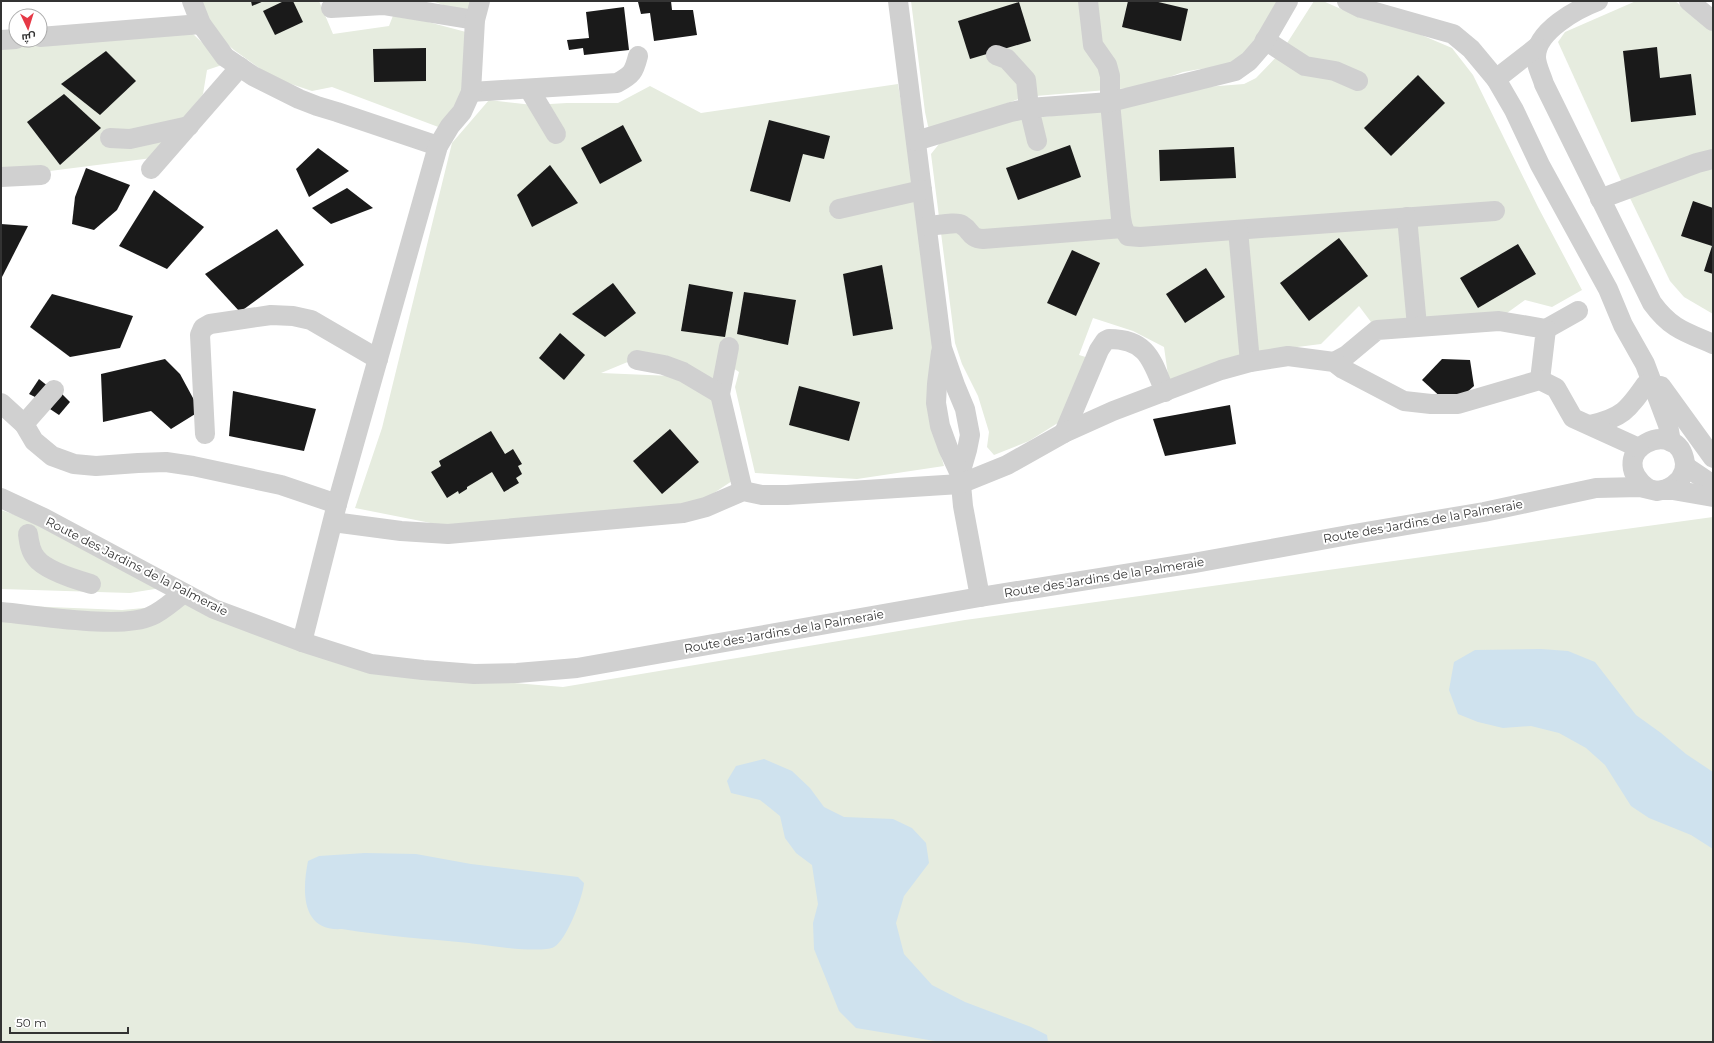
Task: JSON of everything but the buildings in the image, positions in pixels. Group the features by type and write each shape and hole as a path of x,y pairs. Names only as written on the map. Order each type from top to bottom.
{"street":[{"path":"192,1 201,24 225,56 253,76 299,100 438,146"},
{"path":"302,642 335,513 438,146 450,126 462,112 471,92 475,20 480,1"},
{"path":"898,1 942,348 965,409 970,435 968,450 960,479"},
{"path":"1088,1 1093,45 1107,65 1110,76 1110,102 1121,218 1123,228 1128,236 1140,238 1495,211"},
{"path":"916,142 1029,108 1110,102 1235,71 1249,61 1265,40 1288,1"},
{"path":"1347,1 1361,8 1453,34 1471,49 1496,79 1514,110 1540,165 1608,289 1623,324 1645,364 1713,458"},
{"path":"1496,79 1537,47 1545,34 1557,24 1588,5 1598,1"},
{"path":"1689,1 1713,21"},
{"path":"331,8 383,5 409,8 475,20"},
{"path":"48,36 201,24"},
{"path":"1265,40 1305,66 1335,71 1358,81"},
{"path":"1537,47 1536,58 1544,84 1652,303 1662,316 1676,328 1713,344"},
{"path":"471,92 616,83 628,78 634,71 638,56"},
{"path":"996,56 1007,59 1026,80 1029,108 1037,141"},
{"path":"151,169 240,67"},
{"path":"529,89 556,134"},
{"path":"110,138 130,139 189,126"},
{"path":"1600,199 1697,163 1713,159"},
{"path":"1,177 41,175"},
{"path":"839,209 922,190"},
{"path":"1408,217 1417,326"},
{"path":"927,226 956,223 962,224 972,237 983,239 1123,228"},
{"path":"1238,230 1250,362"},
{"path":"1334,362 1347,355 1364,339 1377,330 1498,321 1546,329 1578,311"},
{"path":"205,434 200,335 203,328 210,324 271,315 293,316 311,320 378,359"},
{"path":"1540,380 1546,329"},
{"path":"1064,434 1099,350 1105,341 1109,339 1135,344 1144,350 1152,361 1165,392"},
{"path":"729,347 720,394 743,491"},
{"path":"942,348 936,384 936,403 940,426 960,479 980,597"},
{"path":"1,403 24,424 34,441 52,456 74,464 96,466 138,462 166,462 193,466 281,485 335,513 401,531 448,534 683,513 706,507 743,491 762,495 787,495 960,479 1007,465 1064,434 1113,411 1221,370 1250,362 1288,356 1334,362 1343,369 1404,401 1431,404 1458,404 1540,380 1556,388 1572,418 1590,425 1641,450"},
{"path":"637,360 664,365 683,372 720,394"},
{"path":"1645,364 1646,384 1653,408 1654,419 1641,450 1634,473 1639,482 1647,488"},
{"path":"1645,364 1668,425 1671,442"},
{"path":"1590,425 1607,421 1620,415 1631,407 1646,384"},
{"path":"24,424 54,390"},
{"path":"1641,450 1660,439 1671,442 1679,448 1684,456 1685,466 1682,476 1676,484 1667,489"},
{"name":"Route des Jardins de la Palmeraie","path":"1596,488 1641,450"},
{"path":"1685,466 1713,485"},
{"name":"Route des Jardins de la Palmeraie","path":"1,498 44,518 214,608 302,642 371,664 474,674 517,673 577,668 980,597 1194,563 1484,512 1596,488 1647,488 1657,491 1667,489 1713,497"},
{"path":"20,506 28,534 30,548 36,558 45,565 92,584"},
{"path":"28,534 44,518"},
{"path":"1,612 103,622 133,620 151,616 184,592"}],"shaded area":[{"path":"200,1 319,1 333,34 389,26 394,13 466,32 466,92 441,128 332,87 312,91 273,78 234,50 218,36"},
{"path":"432,1 472,1 469,14"},
{"path":"911,1 1285,1 1233,67 1200,69 1183,72 1142,87 1024,97 931,131 928,126 925,112"},
{"path":"1314,1 1323,1 1361,18 1412,31 1452,48 1473,75 1538,207 1582,290 1552,307 1525,300 1500,318 1377,330 1359,306 1321,344 1249,353 1169,382 1164,347 1133,331 1093,318 1079,355 1089,358 1061,421 1029,441 994,455 987,447 989,432 978,396 962,364 955,343 931,154 939,144 1001,122 1111,109 1193,88 1244,84 1256,78 1282,51"},
{"path":"1636,1 1675,1 1713,31 1713,152 1624,187 1558,42 1565,32"},
{"path":"193,34 225,64 207,70 203,94 152,158 42,172 1,173 1,47 48,48 48,44"},
{"path":"898,84 917,198 936,356 933,429 944,466 857,479 755,473 735,387 739,372 718,358 713,384 647,354 601,373 672,376 716,395 735,479 693,507 446,526 355,508 382,428 452,143 489,100 533,105 618,103 650,86 701,113"},
{"path":"1713,169 1713,314 1684,297 1670,281 1629,196 1697,172"},
{"path":"1,510 21,517 161,588 130,593 1,589"},
{"path":"1713,517 1713,1042 1,1042 1,605 122,610 188,604 365,671 563,687 965,620"}],"water":[{"path":"1541,649 1568,651 1595,662 1636,715 1686,754 1713,772 1713,849 1691,835 1649,818 1631,806 1605,765 1586,748 1559,733 1531,726 1503,728 1478,722 1458,714 1449,690 1454,662 1475,650"},
{"path":"764,759 792,771 810,788 824,807 844,817 893,819 912,828 926,843 929,863 904,896 896,923 904,954 932,985 965,1002 1031,1027 1047,1035 1048,1042 941,1042 856,1028 839,1011 814,949 813,923 818,904 812,865 796,853 785,838 780,816 760,800 731,793 727,781 736,766"},
{"path":"365,853 416,854 471,864 578,877 584,883 583,890 569,928 559,943 554,947 547,949 537,950 513,948 390,935 329,928 319,924 312,917 307,907 305,896 308,861 319,856"}]}
